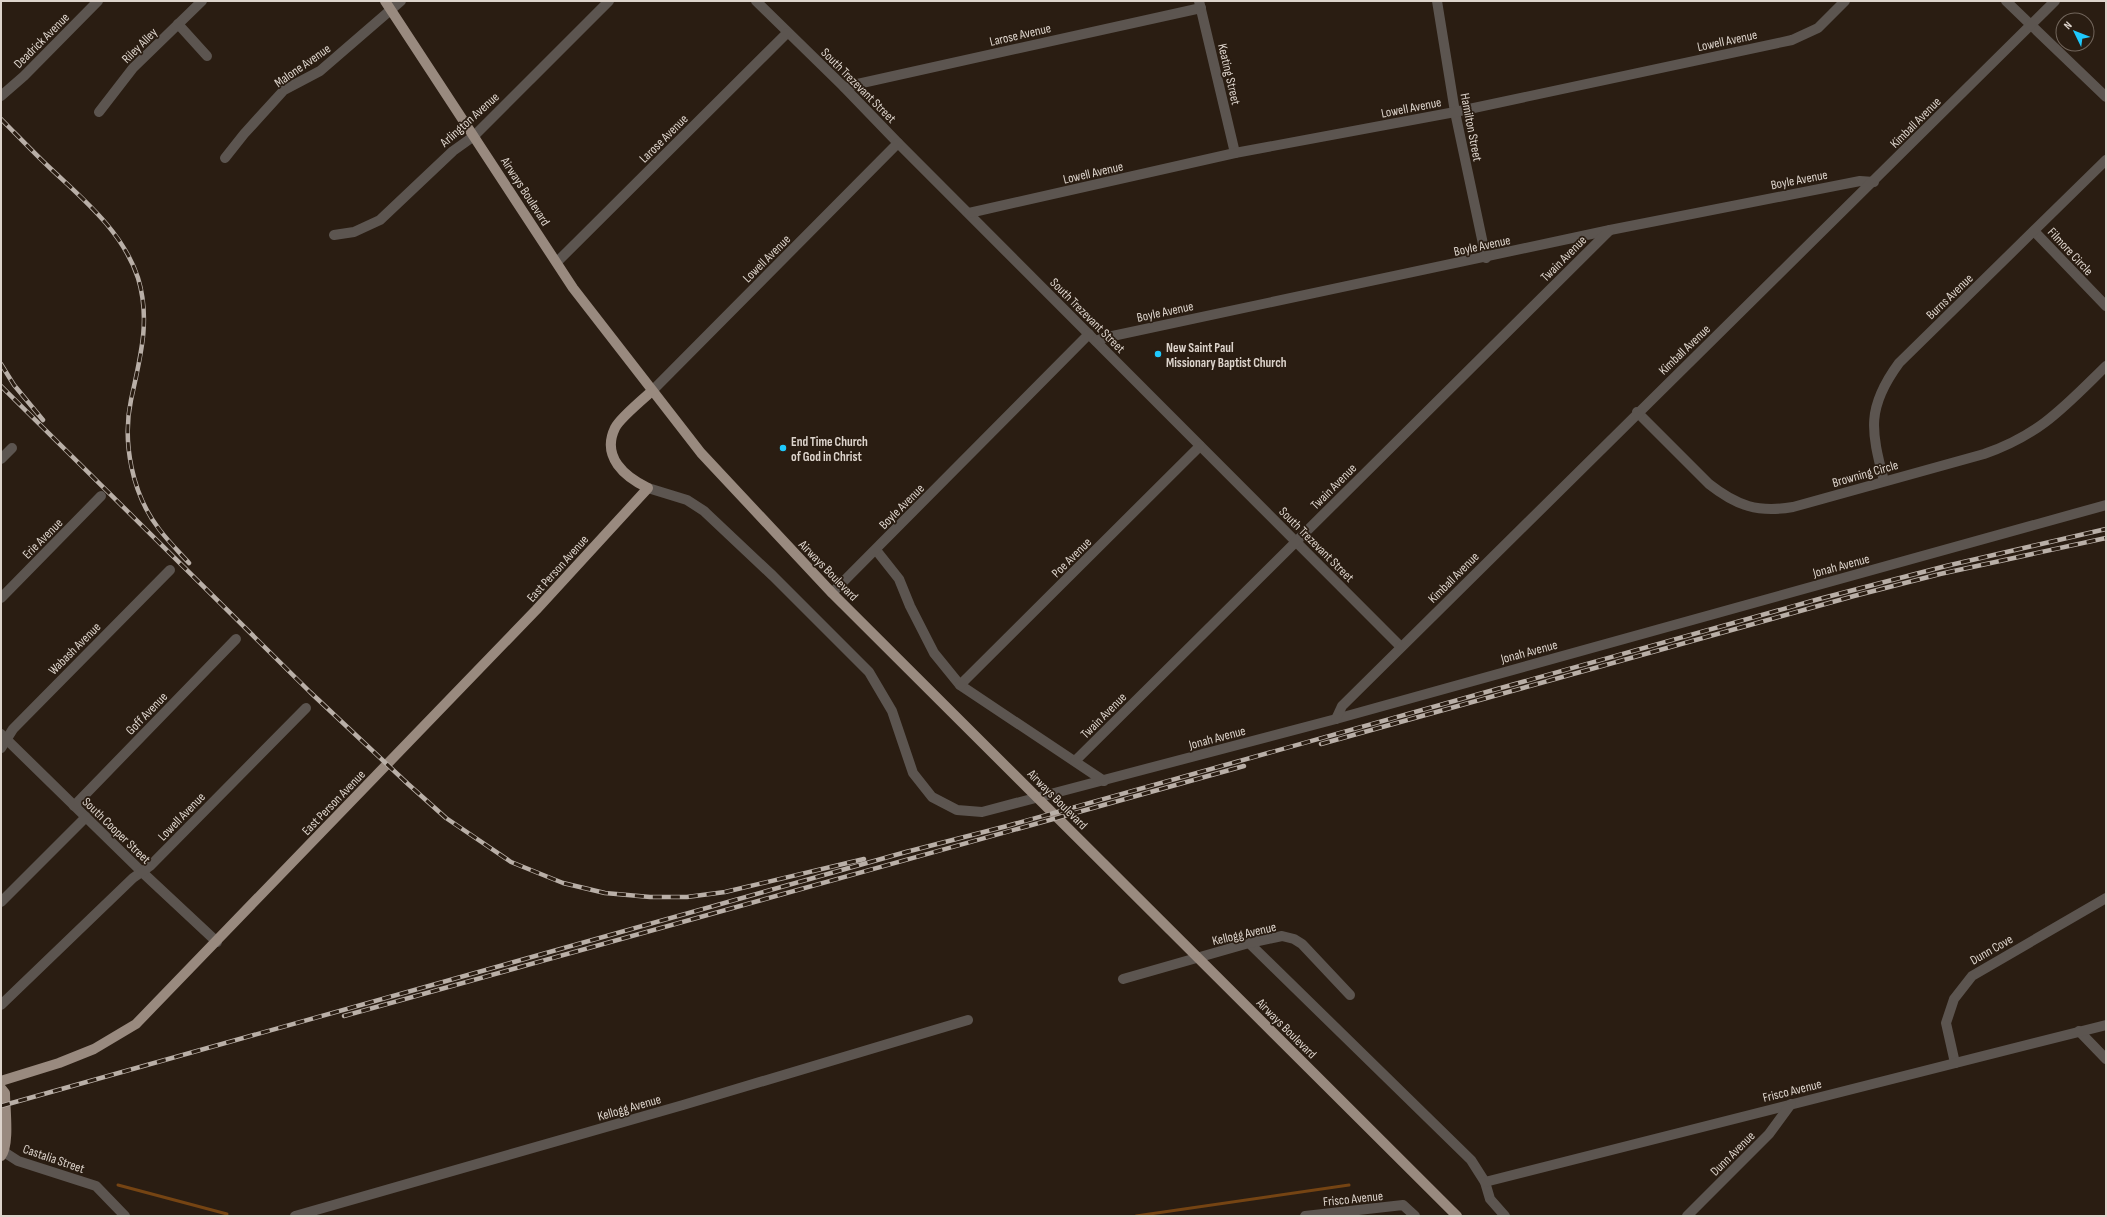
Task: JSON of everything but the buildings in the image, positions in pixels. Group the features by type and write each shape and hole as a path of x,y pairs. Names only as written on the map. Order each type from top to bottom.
{"main road":[{"name":"Airways Boulevard","path":"385,1 573,288 701,453 832,593 1457,1216"},
{"path":"648,488 632,480 618,466 613,458 611,445 615,428 652,390"},
{"name":"East Person Avenue","path":"1,1081 59,1063 94,1049 136,1024 217,942 536,610 648,488"},
{"name":"Castalia Street","path":"1,1088 5,1093 3,1154"}],"street":[{"name":"Deadrick Avenue","path":"1,96 24,76 98,1"},
{"name":"Riley Alley","path":"99,112 133,68 202,1"},
{"name":"Malone Avenue","path":"225,158 244,134 284,90 320,71 401,1"},
{"name":"Arlington Avenue","path":"334,235 354,232 380,220 452,151 474,136 609,1"},
{"name":"South Trezevant Street","path":"756,1 787,33 844,87 1092,338 1401,646"},
{"name":"Hamilton Street","path":"1436,1 1455,112 1486,258"},
{"name":"Lowell Avenue","path":"969,213 1235,153 1455,112 1792,40 1818,28 1844,1"},
{"path":"2006,1 2106,97"},
{"name":"Kimball Avenue","path":"1336,719 1342,706 1401,646 1637,412 1874,182 2055,1"},
{"name":"Larose Avenue","path":"844,87 1200,4"},
{"name":"Keating Street","path":"1200,4 1235,153"},
{"path":"178,24 207,56"},
{"name":"Larose Avenue","path":"557,262 787,33"},
{"name":"Lowell Avenue","path":"652,390 898,143"},
{"name":"Burns Avenue","path":"1884,481 1874,444 1874,413 1884,386 1899,363 2106,160"},
{"name":"Boyle Avenue","path":"832,593 1092,338 1103,338 1486,258 1610,230 1860,181 1874,182"},
{"name":"Twain Avenue","path":"1075,761 1610,230"},
{"name":"Filmore Circle","path":"2034,231 2106,306"},
{"name":"Browning Circle","path":"1637,412 1709,484 1733,501 1746,506 1770,510 1793,508 1884,481 1984,454 2027,436 2051,419 2106,366"},
{"name":"Poe Avenue","path":"960,685 1200,446"},
{"path":"1,459 12,448"},
{"name":"Jonah Avenue","path":"648,488 687,500 704,511 773,576 870,672 892,710 913,773 932,797 957,810 982,812 1336,719 2106,505"},
{"name":"Erie Avenue","path":"1,598 102,496"},
{"path":"876,550 899,579 910,606 934,653 960,685 1104,781"},
{"name":"Wabash Avenue","path":"3,741 13,729 170,570"},
{"name":"Goff Avenue","path":"74,806 236,639"},
{"name":"Lowell Avenue","path":"1,1005 132,878 156,861 306,708"},
{"name":"South Cooper Street","path":"3,741 86,817 217,942"},
{"path":"1,902 86,817"},
{"name":"Dunn Cove","path":"1955,1063 1946,1023 1954,999 1972,976 2106,898"},
{"name":"Kellogg Avenue","path":"1123,979 1249,943 1282,936 1294,939 1302,944 1350,995"},
{"path":"1249,943 1470,1160 1485,1182 1490,1199 1505,1216"},
{"name":"Kellogg Avenue","path":"295,1216 683,1105 968,1020"},
{"name":"Frisco Avenue","path":"1485,1182 2106,1025"},
{"path":"2079,1032 2106,1059"},
{"name":"Dunn Avenue","path":"1687,1216 1769,1134 1791,1104"},
{"name":"Castalia Street","path":"3,1154 18,1161 96,1186 125,1216"},
{"name":"Frisco Avenue","path":"1305,1216 1403,1205 1415,1216"}],"waterway":[{"path":"118,1185 227,1214"},
{"path":"1136,1216 1349,1185"}],"railway":[{"path":"1,119 37,156 76,192 113,231 131,261 138,278 144,309 141,354 129,416 128,433 132,467 136,484 150,515 162,533 189,563"},
{"path":"1,364 14,385 43,420"},
{"path":"1,386 310,692 408,784 446,818 511,862 563,883 605,893 650,897 687,897 725,892 864,859"},
{"path":"1,1106 906,852 1007,826 1819,599 1946,566 2106,529"},
{"path":"1321,744 1854,596 1940,574 2106,538"},
{"path":"344,1016 1244,766"}],"place":[{"name":"New Saint Paul Missionary Baptist Church","path":"1158,354"},
{"name":"End Time Church of God in Christ","path":"783,448"}]}
